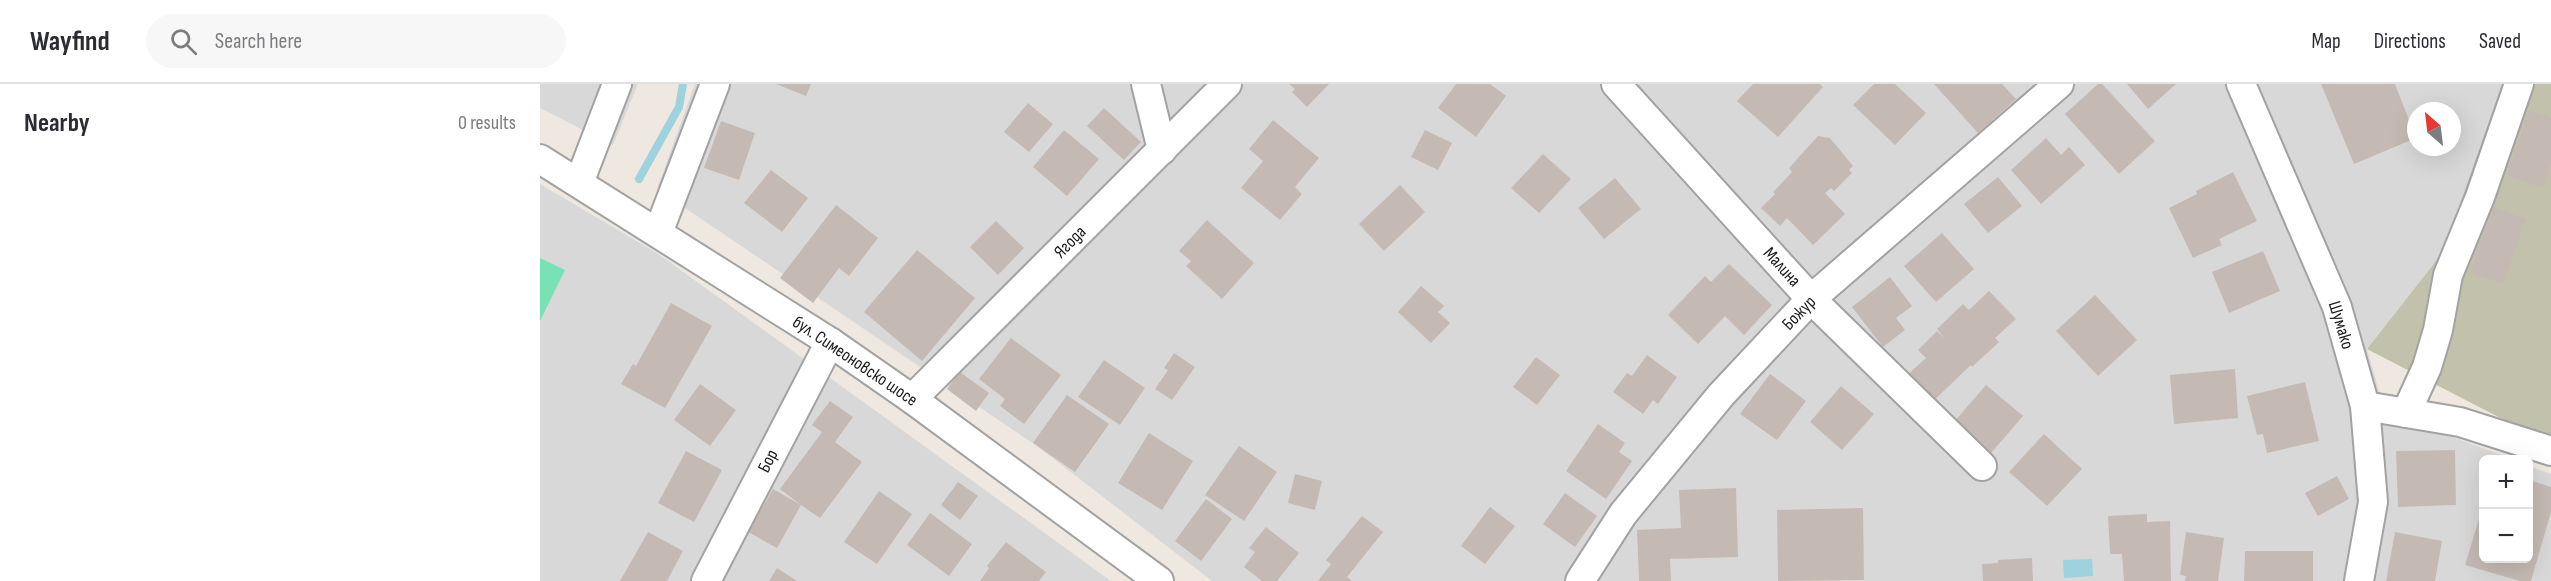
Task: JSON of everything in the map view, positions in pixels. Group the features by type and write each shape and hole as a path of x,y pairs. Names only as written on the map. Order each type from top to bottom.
{"street":[{"path":"579,183 617,84"},
{"path":"658,233 715,84"},
{"path":"1146,84 1162,150"},
{"name":"Малина","path":"1616,84 1811,299 1982,466"},
{"name":"Божур","path":"1580,581 1623,514 1721,395 1811,299 2059,84"},
{"name":"Шумако","path":"2241,84 2337,307 2365,406 2373,502 2359,581"},
{"path":"2406,414 2427,367 2438,330 2448,275 2480,197 2519,84"},
{"name":"Ягода","path":"912,399 1162,150 1212,91"},
{"name":"бул. Симеоновско шосе","path":"540,159 830,342 912,399 1158,581"},
{"name":"Бор","path":"706,581 830,342"},
{"path":"2365,406 2460,423 2551,451"}],"shaded area":[{"path":"540,84 638,84 613,145 540,108"},
{"path":"695,84 2502,84 2443,252 2367,349 2385,412 2501,455 2479,455 2479,563 2533,563 2533,467 2551,474 2551,581 1212,581 1037,446 657,189"},
{"path":"2502,84 2551,84 2551,436 2510,423 2367,349 2443,252"},
{"path":"540,184 657,253 1111,581 540,581"}],"green space":[{"path":"540,258 565,270 540,321"}],"water":[{"path":"2092,559 2093,576 2064,578 2063,560"}],"building":[{"path":"776,84 811,84 806,96"},
{"path":"1289,84 1329,84 1307,107 1292,92 1295,89"},
{"path":"1456,84 1490,84 1506,96 1476,137 1438,108"},
{"path":"1753,84 1820,84 1823,87 1778,137 1737,101"},
{"path":"1874,84 1895,84 1926,113 1895,145 1853,105"},
{"path":"1934,84 2002,84 2016,99 1978,133"},
{"path":"2098,84 2102,84 2155,141 2119,174 2065,114"},
{"path":"2127,84 2176,84 2148,109"},
{"path":"2321,84 2395,84 2407,115 2407,142 2354,164"},
{"path":"1028,103 1053,124 1029,152 1004,132"},
{"path":"1104,108 1141,142 1124,160 1087,126"},
{"path":"2529,110 2551,117 2551,164 2543,188 2507,176"},
{"path":"1273,120 1319,158 1295,187 1302,194 1280,220 1241,188 1263,161 1249,149"},
{"path":"721,121 755,133 739,180 704,168"},
{"path":"1064,130 1099,159 1067,196 1033,167"},
{"path":"1425,130 1452,143 1438,170 1411,157"},
{"path":"1818,136 1830,138 1853,166 1849,170 1852,173 1834,191 1831,188 1825,193 1845,214 1813,245 1787,218 1780,226 1761,208 1792,172 1789,168"},
{"path":"2046,138 2061,155 2069,147 2085,165 2041,204 2011,170"},
{"path":"1543,154 1571,179 1539,213 1511,188"},
{"path":"771,170 808,198 782,232 744,203"},
{"path":"2233,172 2257,221 2219,239 2222,245 2193,258 2169,208"},
{"path":"1998,177 2022,206 1988,233 1964,204"},
{"path":"1615,178 1641,209 1604,239 1578,208"},
{"path":"1400,185 1425,212 1384,251 1359,224"},
{"path":"836,205 878,238 849,276 839,268 813,303 780,278"},
{"path":"2493,207 2526,219 2503,284 2470,273"},
{"path":"1207,220 1254,263 1222,299 1186,266 1191,261 1179,251"},
{"path":"996,221 1024,248 998,275 970,247"},
{"path":"1942,233 1974,269 1936,302 1904,266"},
{"path":"917,250 975,298 922,361 864,312"},
{"path":"2263,251 2280,291 2229,313 2212,272"},
{"path":"1729,264 1772,305 1744,335 1725,316 1698,344 1668,315 1705,276 1711,282"},
{"path":"1890,277 1912,306 1896,318 1905,330 1883,347 1852,307"},
{"path":"1421,286 1444,306 1438,312 1450,323 1431,343 1398,312"},
{"path":"1989,291 2016,319 1995,338 1999,342 1930,404 1904,378 1926,358 1918,350 1937,331 1944,338 1937,329 1963,304 1969,310"},
{"path":"2095,295 2137,340 2098,376 2056,331"},
{"path":"671,303 712,326 665,408 621,384 633,364 636,366"},
{"path":"1011,338 1061,375 1024,424 1000,406 1005,399 979,379"},
{"path":"1174,353 1195,367 1172,400 1155,389 1168,370 1164,368"},
{"path":"1647,355 1677,377 1658,404 1653,400 1643,414 1613,392 1627,373 1632,376"},
{"path":"1536,357 1560,375 1537,405 1513,387"},
{"path":"1104,360 1145,388 1120,425 1078,397"},
{"path":"2235,369 2238,418 2174,424 2170,375"},
{"path":"960,372 989,393 976,411 947,389"},
{"path":"1770,374 1806,401 1777,440 1740,414"},
{"path":"2305,382 2319,441 2267,453 2263,434 2257,435 2247,396"},
{"path":"700,384 736,410 710,446 674,420"},
{"path":"1986,385 2023,416 1991,453 1954,422"},
{"path":"1841,386 1874,414 1842,450 1810,422"},
{"path":"1067,395 1109,424 1075,472 1033,443"},
{"path":"830,401 853,417 835,442 862,462 820,518 780,489 822,432 812,425"},
{"path":"1598,424 1625,443 1619,452 1632,461 1606,499 1566,471"},
{"path":"1149,433 1193,461 1162,510 1118,483"},
{"path":"2044,434 2082,469 2047,506 2009,472"},
{"path":"1239,446 1277,472 1244,521 1205,495"},
{"path":"2455,450 2456,505 2398,507 2396,451"},
{"path":"686,451 722,470 694,522 658,503"},
{"path":"1295,474 1322,481 1315,510 1288,503"},
{"path":"2337,476 2349,499 2318,516 2305,493"},
{"path":"2533,481 2551,487 2551,512 2531,581 2520,581 2465,565 2479,519 2479,563 2533,563"},
{"path":"958,482 978,496 960,520 941,505"},
{"path":"1736,488 1738,557 1670,559 1671,581 1639,581 1637,530 1681,528 1679,490"},
{"path":"773,489 801,505 777,548 748,532"},
{"path":"879,491 912,514 877,564 844,542"},
{"path":"1565,493 1597,516 1575,547 1543,524"},
{"path":"1206,499 1232,519 1201,561 1175,541"},
{"path":"1490,507 1515,526 1485,564 1461,546"},
{"path":"1863,508 1864,580 1778,581 1777,510"},
{"path":"930,513 972,544 949,576 907,545"},
{"path":"2147,514 2147,522 2170,521 2171,581 2124,581 2122,554 2110,554 2108,516"},
{"path":"1362,516 1383,532 1347,577 1352,581 1318,581 1331,564 1326,560"},
{"path":"1266,527 1299,553 1277,581 1262,581 1244,567 1255,552 1249,548"},
{"path":"648,532 683,551 667,581 620,581"},
{"path":"2186,532 2224,538 2218,581 2185,581 2186,576 2180,575"},
{"path":"2395,532 2442,541 2435,581 2386,581"},
{"path":"1006,542 1046,572 1039,581 980,581 989,568 987,566"},
{"path":"2245,551 2313,551 2313,581 2244,581"},
{"path":"2032,558 2033,581 1983,581 1982,564 1998,563 1998,560"},
{"path":"777,568 797,581 769,581"}],"waterway":[{"path":"639,179 679,107 683,84"}]}
